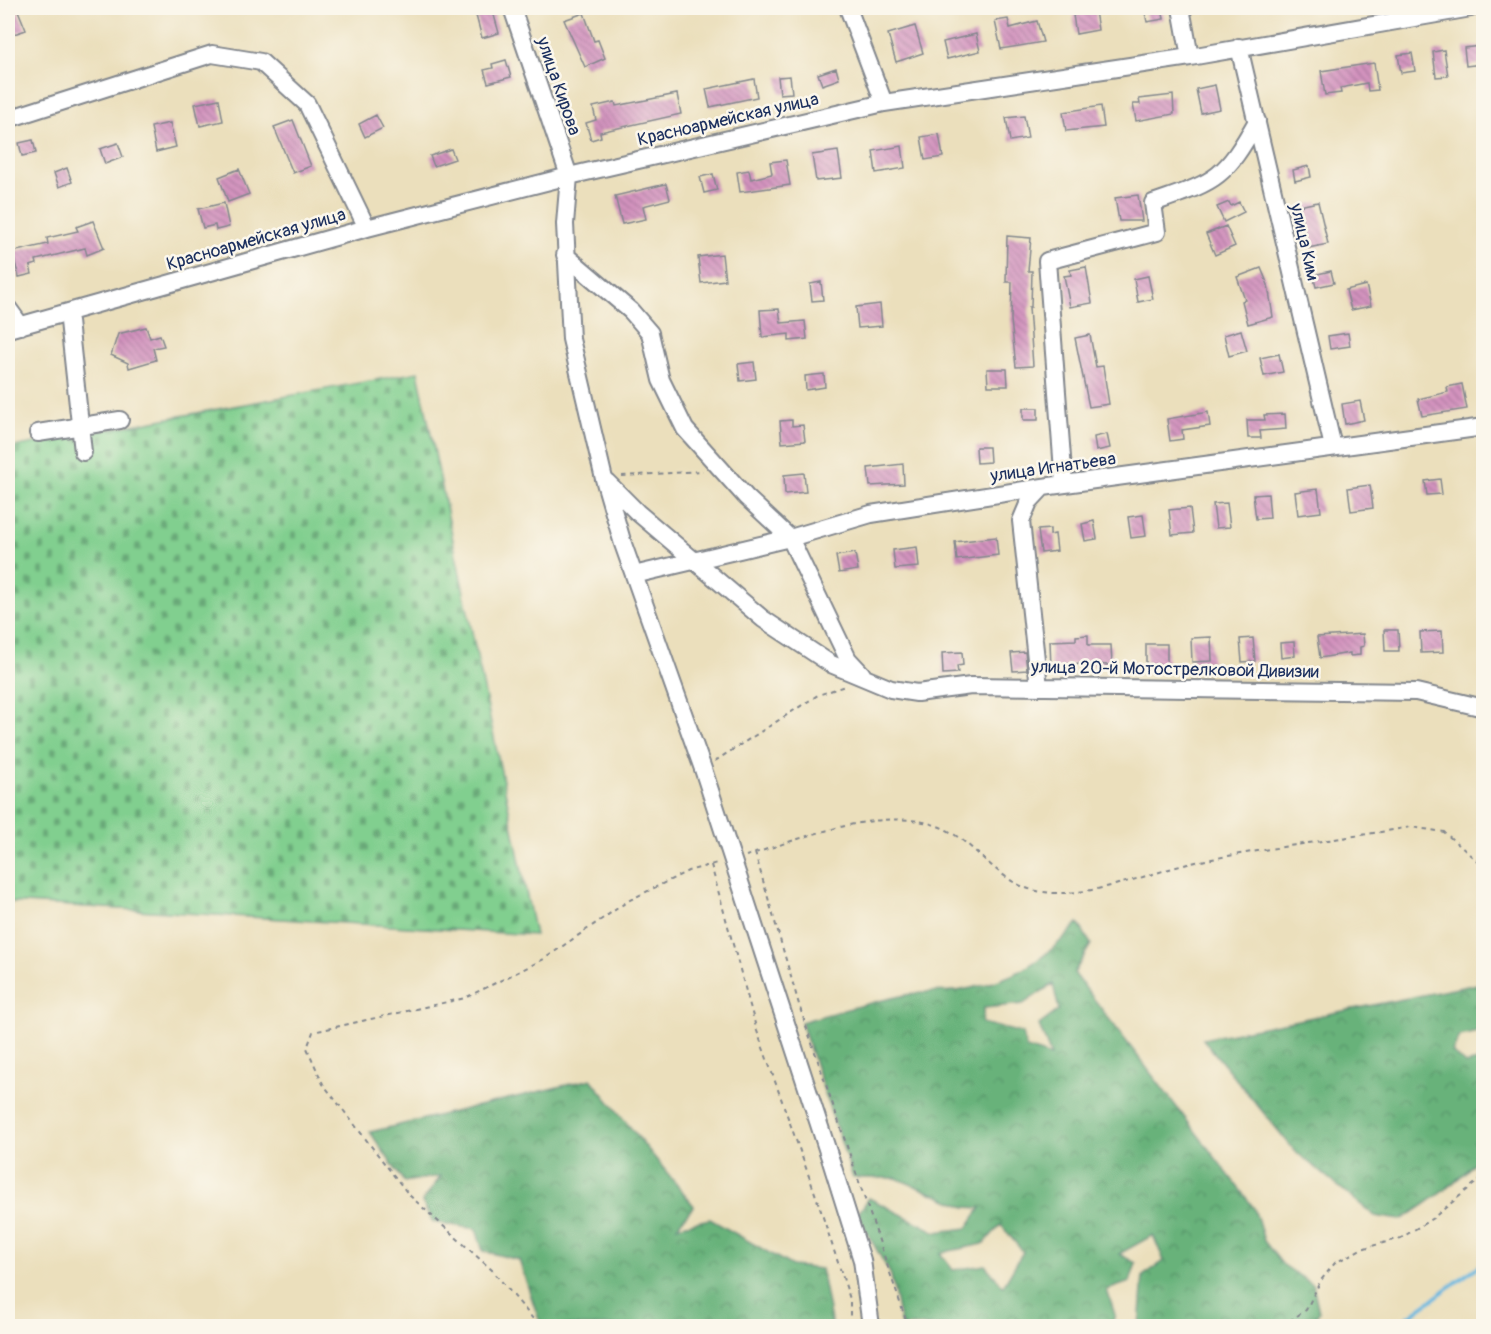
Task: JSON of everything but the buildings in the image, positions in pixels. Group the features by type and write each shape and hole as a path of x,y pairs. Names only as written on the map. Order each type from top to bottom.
{"street":[{"name":"улица Кирова","path":"512,8 569,176"},
{"path":"848,8 884,103"},
{"path":"1180,8 1190,57"},
{"name":"Красноармейская улица","path":"14,328 368,228 569,176 884,103 1190,57 1375,15 1471,8"},
{"name":"улица Ким","path":"1239,46 1333,447"},
{"path":"8,119 212,54 261,62 307,104 368,228"},
{"path":"1064,484 1047,261 1157,232 1153,203 1212,182 1236,158 1257,121"},
{"path":"569,176 565,255 571,339 604,479 634,575 703,769 862,1260 871,1326"},
{"path":"565,255 631,311 650,333 662,380 686,429 746,497 790,538 848,659 867,678"},
{"path":"8,308 14,328"},
{"path":"68,312 83,452"},
{"path":"38,433 120,420"},
{"name":"улица Игнатьева","path":"634,575 790,538 871,514 1064,484 1484,427"},
{"name":"улица 20-й Мотострелковой Дивизии","path":"604,479 637,512 763,619 831,664 891,689 917,693 971,686 1416,692 1484,708"},
{"path":"1039,687 1021,521 1029,502 1043,487"}],"path":[{"path":"604,479 635,473 722,470"},
{"path":"703,769 818,695 867,678"},
{"path":"539,1326 492,1270 410,1195 323,1084 307,1048 313,1032 465,998 544,959 628,901 688,871 733,860 824,832 896,818 930,822 955,834 1015,883 1037,891 1086,891 1196,862 1411,827 1444,832 1484,867"},
{"path":"755,853 800,1008 908,1326"},
{"path":"711,865 757,1031 850,1299 850,1326"},
{"path":"1282,1326 1306,1310 1321,1280 1335,1263 1361,1249 1401,1238 1433,1218 1484,1176"}],"green space":[{"path":"418,372 535,935 8,902 8,448"},
{"path":"1078,923 1091,944 1074,973 1254,1208 1264,1241 1282,1264 1313,1285 1319,1312 1311,1326 1139,1326 1143,1276 1164,1261 1153,1235 1119,1254 1136,1263 1130,1282 1107,1290 1115,1315 1111,1326 901,1326 891,1275 857,1215 869,1198 936,1232 967,1228 981,1208 965,1207 896,1178 853,1178 801,1022 901,996 922,992 962,990 997,981 1040,959","holes":["1053,984 1059,1010 1039,1025 1051,1056 1026,1048 1022,1033 982,1023 984,1008 1023,1004","1001,1225 1023,1252 1003,1286 985,1265 953,1270 940,1253 983,1244"]},
{"path":"1483,983 1483,1031 1460,1036 1452,1052 1465,1064 1483,1060 1485,1119 1483,1148 1470,1168 1459,1178 1401,1220 1375,1216 1295,1151 1203,1039"},
{"path":"591,1079 694,1206 677,1226 710,1219 792,1266 821,1269 832,1326 543,1326 519,1260 483,1251 476,1229 433,1222 422,1202 441,1176 404,1182 370,1132"}],"waterway":[{"path":"1396,1326 1484,1262"}]}
